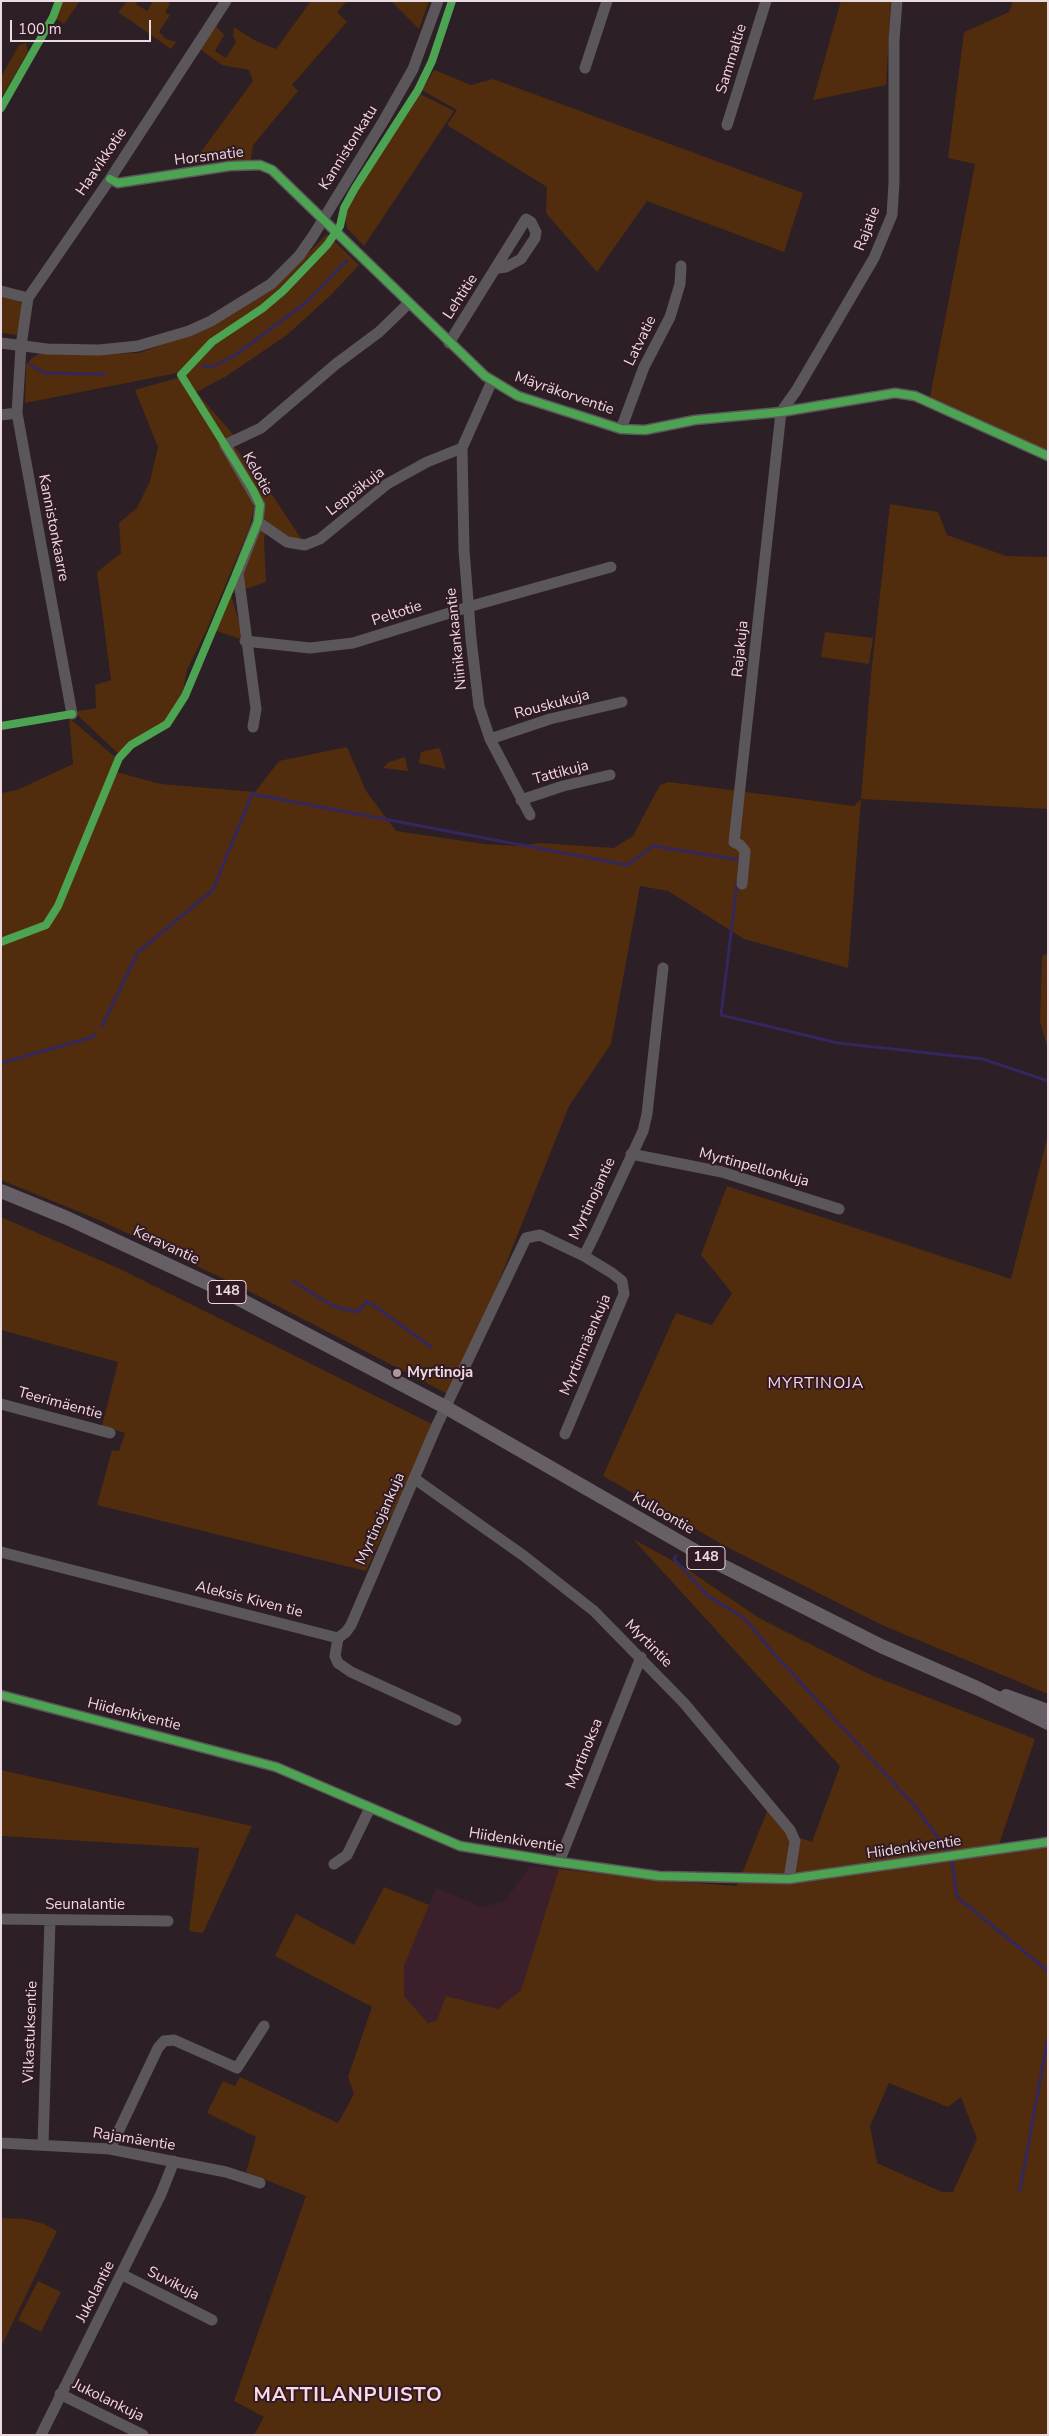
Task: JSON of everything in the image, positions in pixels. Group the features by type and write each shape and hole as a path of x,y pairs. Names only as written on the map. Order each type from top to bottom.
{"main road":[{"name":"Keravantie","path":"1,1191 67,1218 222,1290 446,1408"},
{"name":"Kulloontie","path":"446,1408 711,1560 881,1646 977,1688 1048,1723"},
{"name":"Kulloontie","path":"977,1688 1018,1699 1048,1711"}],"street":[{"name":"Haavikkotie","path":"21,346 28,298 110,179 226,1"},
{"name":"Kannistonkatu","path":"1,344 47,349 99,350 138,346 189,331 234,308 271,284 299,256 323,220 413,69 438,1"},
{"path":"585,68 607,1"},
{"name":"Sammaltie","path":"727,125 766,1"},
{"name":"Rajatie","path":"781,412 796,392 874,258 892,215 894,183 894,40 897,1"},
{"name":"Horsmatie","path":"110,179 118,184 230,166 260,165 272,170 323,220"},
{"name":"Mäyräkorventie","path":"323,220 449,343 492,381 518,396 622,429 645,430 696,420 781,412 895,393 915,396 1048,456"},
{"name":"Latvatie","path":"622,429 644,367 670,317 680,284 681,266"},
{"name":"Lehtitie","path":"449,343 498,268"},
{"path":"1,292 28,298"},
{"name":"Kelotie","path":"253,727 256,709 245,641 238,574 258,522 260,505 225,445 261,428 336,364 379,332 409,303"},
{"name":"Kannistonkaarre","path":"21,346 17,413 72,714"},
{"path":"462,448 492,381"},
{"name":"Rajakuja","path":"742,884 745,851 734,842 781,412"},
{"path":"1,415 17,413"},
{"name":"Leppäkuja","path":"258,522 287,542 305,544 320,539 387,484 427,462 462,448"},
{"name":"Niinikankaantie","path":"462,448 464,550 479,706 490,739 530,815"},
{"name":"Peltotie","path":"245,641 310,648 353,643 469,607 611,567"},
{"name":"Rouskukuja","path":"490,739 550,719 622,702"},
{"name":"Tattikuja","path":"521,800 563,786 610,775"},
{"name":"Myrtinojantie","path":"446,1408 526,1238 540,1235 584,1256 643,1131 647,1114 663,968"},
{"name":"Myrtinpellonkuja","path":"631,1154 722,1172 839,1209"},
{"name":"Myrtinmäenkuja","path":"565,1434 624,1294 622,1281 584,1256"},
{"name":"Teerimäentie","path":"1,1404 110,1433"},
{"name":"Myrtinojankuja","path":"338,1638 351,1625 394,1520 415,1479 446,1408"},
{"name":"Myrtintie","path":"415,1479 509,1545 594,1611 641,1657 701,1722 790,1830 795,1841 789,1879"},
{"name":"Aleksis Kiven tie","path":"1,1552 338,1638"},
{"path":"338,1638 335,1656 338,1663 351,1672 456,1720"},
{"name":"Myrtinoksa","path":"559,1862 641,1657"},
{"name":"Hiidenkiventie","path":"1,1695 269,1765 460,1846 559,1862 659,1876 789,1879 1048,1842"},
{"path":"334,1864 347,1856 370,1808"},
{"name":"Seunalantie","path":"1,1919 168,1921"},
{"name":"Vilkastuksentie","path":"42,2145 50,1920"},
{"path":"110,2150 158,2048 164,2041 174,2040 237,2068 264,2026"},
{"name":"Rajamäentie","path":"1,2143 110,2150 226,2172 260,2183"},
{"name":"Jukolantie","path":"41,2435 161,2194 174,2161"},
{"name":"Suvikuja","path":"121,2274 212,2320"},
{"name":"Jukolankuja","path":"60,2394 144,2435"}],"shaded area":[{"path":"60,1 80,1 64,24 54,18"},
{"path":"127,1 138,1 136,4 147,11 153,1 167,1 170,4 165,12 170,15 159,32 166,39 176,42 171,49 118,12"},
{"path":"311,1 347,1 337,12 347,22 292,85 298,91 253,145 250,165 222,160 192,164 253,81 249,70 222,65 200,49 216,26 224,35 215,51 226,58 236,42 233,36 234,27 254,40 276,49"},
{"path":"391,1 429,1 419,29"},
{"path":"841,1 891,1 886,85 813,100"},
{"path":"1013,1 1048,1 1048,451 930,397 975,164 948,158 964,32 1009,12"},
{"path":"26,43 28,52 1,98 1,77 19,45"},
{"path":"434,70 471,85 493,79 803,193 784,252 647,201 597,272 546,213 547,187 447,125 457,110 422,90"},
{"path":"418,93 454,111 364,246 347,228 345,216 348,201"},
{"path":"327,234 359,265 332,294 287,335 225,377 195,393 182,372 25,403 26,365 39,354 139,353 213,326 273,289"},
{"path":"1,294 23,304 17,335 1,333"},
{"path":"180,377 250,491 254,508 249,529 207,629 187,670 182,696 170,724 120,755 74,712 96,708 95,685 111,680 97,572 121,553 119,523 137,508 150,481 158,447 135,390"},
{"path":"198,394 236,438 230,441 273,496 304,543 266,532 264,538 266,582 231,594 244,640 211,629 252,532 257,530 255,492 196,395"},
{"path":"890,504 938,512 947,535 1006,556 1048,557 1048,809 861,799 871,675"},
{"path":"825,632 873,638 869,664 821,657"},
{"path":"69,718 115,757 57,905 46,926 59,907 116,772 161,784 255,792 279,761 347,747 366,791 396,831 484,844 519,846 540,843 614,848 633,836 660,785 669,782 854,806 861,799 848,968 744,939 668,891 640,886 611,1044 569,1106 456,1389 446,1393 241,1287 97,1219 1,1180 1,793 17,790 73,764"},
{"path":"440,749 446,769 419,763 421,752"},
{"path":"405,757 408,771 383,768 389,762"},
{"path":"1048,953 1048,1049 1040,1022 1042,956"},
{"path":"1048,1135 1048,1694 882,1625 727,1547 603,1476 676,1313 712,1325 732,1293 701,1255 727,1186 1011,1279"},
{"path":"1,1217 120,1269 434,1425 366,1571 97,1505 112,1450 119,1451 125,1433 102,1426 118,1362 1,1330"},
{"path":"633,1539 684,1567 759,1618 873,1676 1035,1739 998,1847 1048,1843 1048,2435 254,2435 264,2417 234,2401 306,2196 246,2172 256,2137 207,2113 223,2081 235,2086 240,2077 338,2123 354,2094 348,2077 372,2007 275,1956 296,1914 354,1945 384,1887 429,1905 404,1966 404,1996 428,2023 437,2020 446,1996 498,2009 521,1990 559,1869 666,1881 737,1886 768,1809 788,1834 812,1842 840,1766","holes":["889,2083 948,2107 961,2097 977,2139 953,2192 942,2192 877,2163 870,2126"]},
{"path":"1,1770 252,1826 203,1933 189,1931 199,1848 1,1836"},
{"path":"530,1866 559,1869 521,1990 498,2009 447,1996 437,2020 428,2023 404,1996 404,1966 436,1888 482,1907 505,1901"},
{"path":"1,2218 26,2219 44,2224 57,2231 1,2347"},
{"path":"38,2281 61,2292 41,2332 18,2320"}],"waterway":[{"path":"203,366 212,367 234,356 308,301 347,260"},
{"path":"30,365 45,373 105,374"},
{"path":"102,1026 138,952 213,890 252,794 627,865 653,846 740,860 739,862"},
{"path":"737,883 721,1015 838,1043 983,1059 1048,1081"},
{"path":"1,1063 93,1037 95,1034"},
{"path":"293,1281 331,1305 348,1310 358,1312 366,1302 372,1304 431,1347"},
{"path":"676,1556 674,1559 708,1596 745,1619 777,1657 914,1805 948,1851"},
{"path":"952,1861 957,1897 1048,1971"},
{"path":"1020,2190 1048,2037"}],"cycle path":[{"path":"1,108 53,17 59,1"},
{"path":"1,942 46,925 58,906 119,758 131,745 167,724 185,696 258,522 260,505 253,490 181,375 212,342 263,308 283,291 327,245 340,226 344,208 355,188 418,90 432,61 452,1"},
{"path":"110,179 118,183 230,166 260,165 272,170 485,376 518,396 621,429 645,430 695,420 781,412 895,393 915,396 1048,456"},
{"path":"1,726 72,714"},
{"path":"1,1695 276,1767 460,1846 559,1862 659,1876 789,1879 1048,1842"}],"place":[{"name":"Myrtinoja","path":"397,1373"}],"district":[{"name":"MYRTINOJA","path":"816,1384"},
{"name":"MATTILANPUISTO","path":"348,2396"}]}
